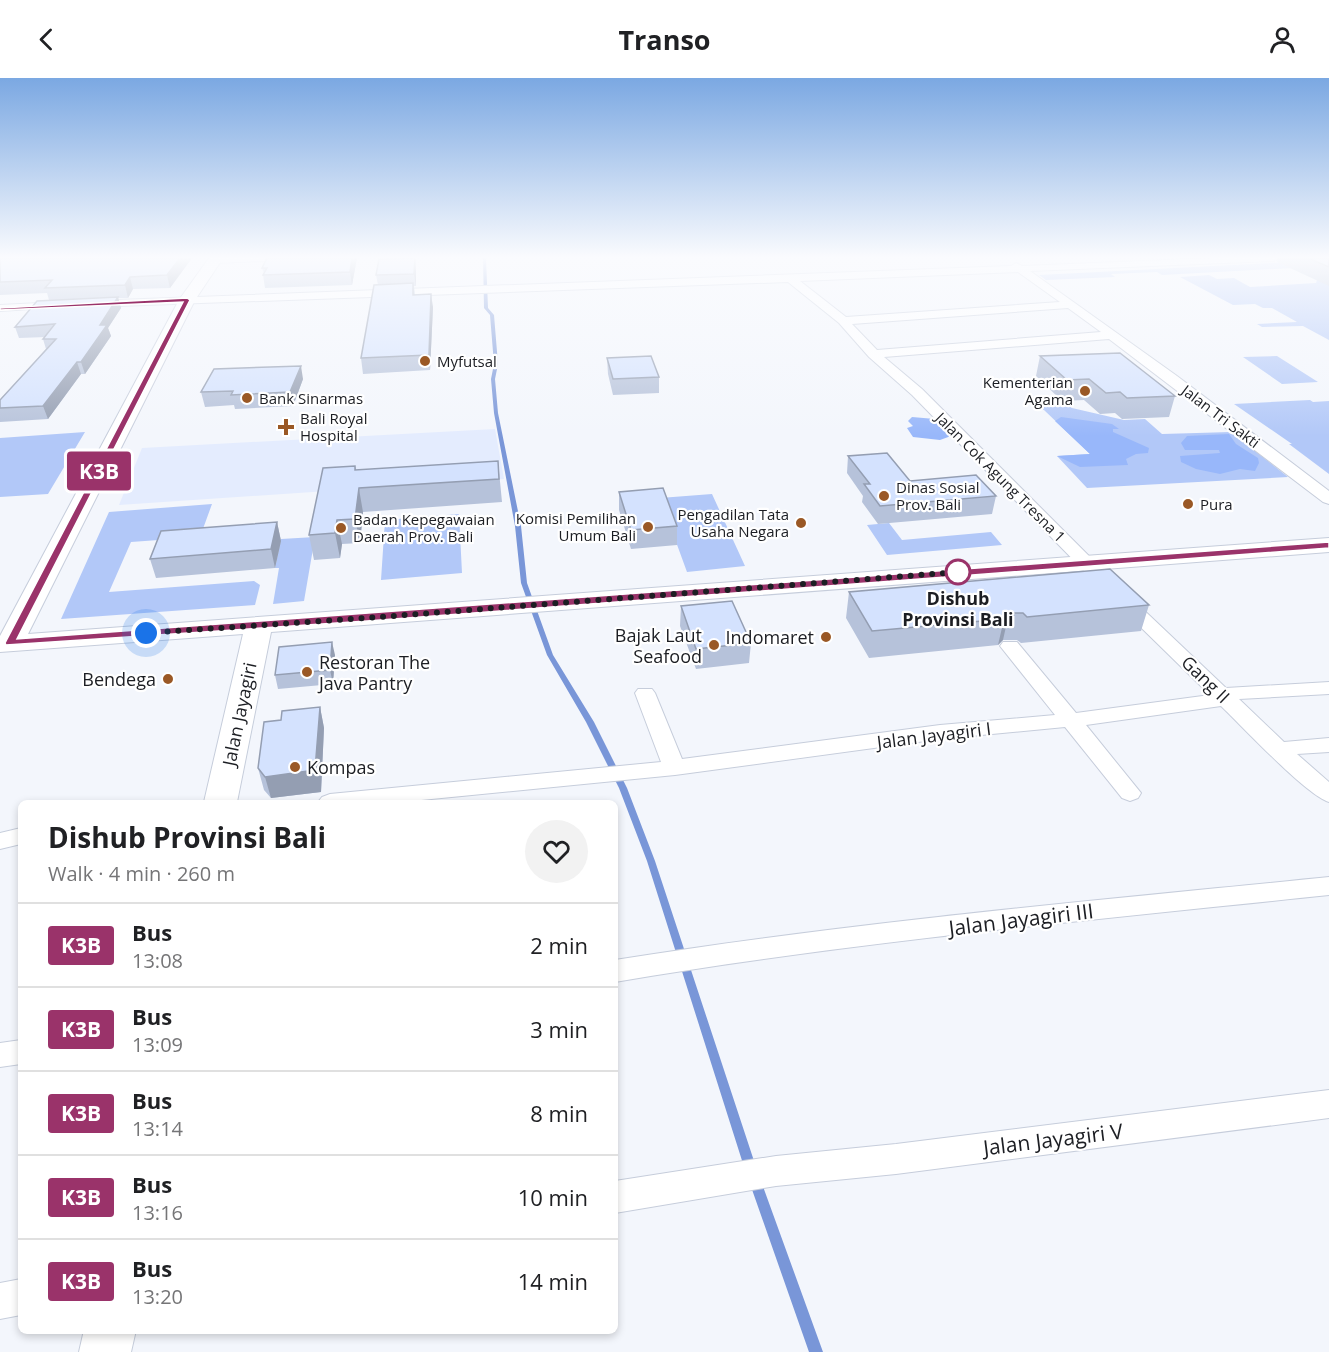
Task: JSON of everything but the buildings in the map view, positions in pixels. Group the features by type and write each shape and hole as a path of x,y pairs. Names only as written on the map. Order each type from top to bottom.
{"street":[{"path":"5,644 178,317"},
{"name":"Jalan Cok Agung Tresna 1","path":"839,317 1085,562"},
{"path":"843,321 893,317"},
{"name":"Jalan Tri Sakti","path":"1087,317 1329,499"},
{"path":"873,354 1111,335"},
{"path":"5,644 1329,545"},
{"name":"Gang II","path":"1085,562 1278,749 1329,794"},
{"name":"Jalan Jayagiri","path":"220,800 259,625"},
{"path":"1010,646 1130,793"},
{"name":"Jalan Jayagiri I","path":"351,800 675,768 940,732 1072,720 1224,697 1329,688"},
{"path":"645,693 675,768"},
{"path":"1278,749 1329,745"},
{"path":"0,842 18,837"},
{"name":"Jalan Jayagiri III","path":"622,970 712,955 1060,914 1329,886"},
{"path":"0,1055 18,1052"},
{"name":"Jalan Jayagiri V","path":"618,1196 776,1171 896,1159 1329,1104"},
{"path":"0,1301 18,1298"},
{"path":"105,1352 109,1334"}],"shaded area":[{"path":"1289,317 1329,317 1329,340 1303,326 1262,327 1257,324 1297,322"},
{"path":"1277,356 1318,382 1282,384 1243,357"},
{"path":"1310,400 1313,402 1329,401 1329,474 1289,444 1292,444 1234,404"},
{"path":"1032,403 1066,403 1072,408 1124,420 1145,419 1162,434 1231,432 1288,477 1087,488 1057,456 1090,454 1044,410 1035,410"},
{"path":"912,417 935,419 951,436 940,440 913,437 907,428 913,426 908,421"},
{"path":"1061,417 1112,424 1119,429 1113,429 1113,432 1149,448 1148,453 1136,454 1126,459 1128,465 1080,467 1057,456 1090,454 1055,421"},
{"path":"495,429 504,479 119,505 142,448"},
{"path":"85,432 48,494 0,497 0,438"},
{"path":"1229,434 1236,444 1258,458 1259,463 1255,471 1240,469 1220,474 1196,469 1181,462 1180,456 1220,453 1219,450 1185,450 1181,443 1187,436"},
{"path":"712,494 745,566 687,572 660,498"},
{"path":"212,504 200,537 131,542 109,592 254,581 260,585 255,605 61,619 109,512"},
{"path":"459,514 462,573 381,580 385,520"},
{"path":"889,523 902,540 991,532 1002,545 887,555 867,525"},
{"path":"315,537 304,601 273,604 279,568 275,568 281,539"}],"waterway":[{"path":"492,317 496,364 493,379 496,413 518,526 524,583 550,655 590,722 623,788 651,861 751,1170"},
{"path":"755,1181 816,1352"}],"bus line":[{"name":"K3B","path":"178,317 10,643 1329,545"}],"place":[{"name":"Myfutsal","path":"425,361"},
{"name":"Kementerian Agama","path":"1085,391"},
{"name":"Bank Sinarmas","path":"247,398"},
{"name":"Bali Royal Hospital","path":"286,427"},
{"name":"Dinas Sosial Prov. Bali","path":"884,496"},
{"name":"Pura","path":"1188,504"},
{"name":"Pengadilan Tata Usaha Negara","path":"801,523"},
{"name":"Komisi Pemilihan Umum Bali","path":"648,527"},
{"name":"Badan Kepegawaian Daerah Prov. Bali","path":"341,528"},
{"name":"Dishub Provinsi Bali","path":"958,572"},
{"name":"Indomaret","path":"826,637"},
{"name":"Bajak Laut Seafood","path":"714,645"},
{"name":"Restoran The Java Pantry","path":"307,672"},
{"name":"Bendega","path":"168,679"},
{"name":"Kompas","path":"295,767"}],"route":[{"path":"146,633 958,572"}]}
